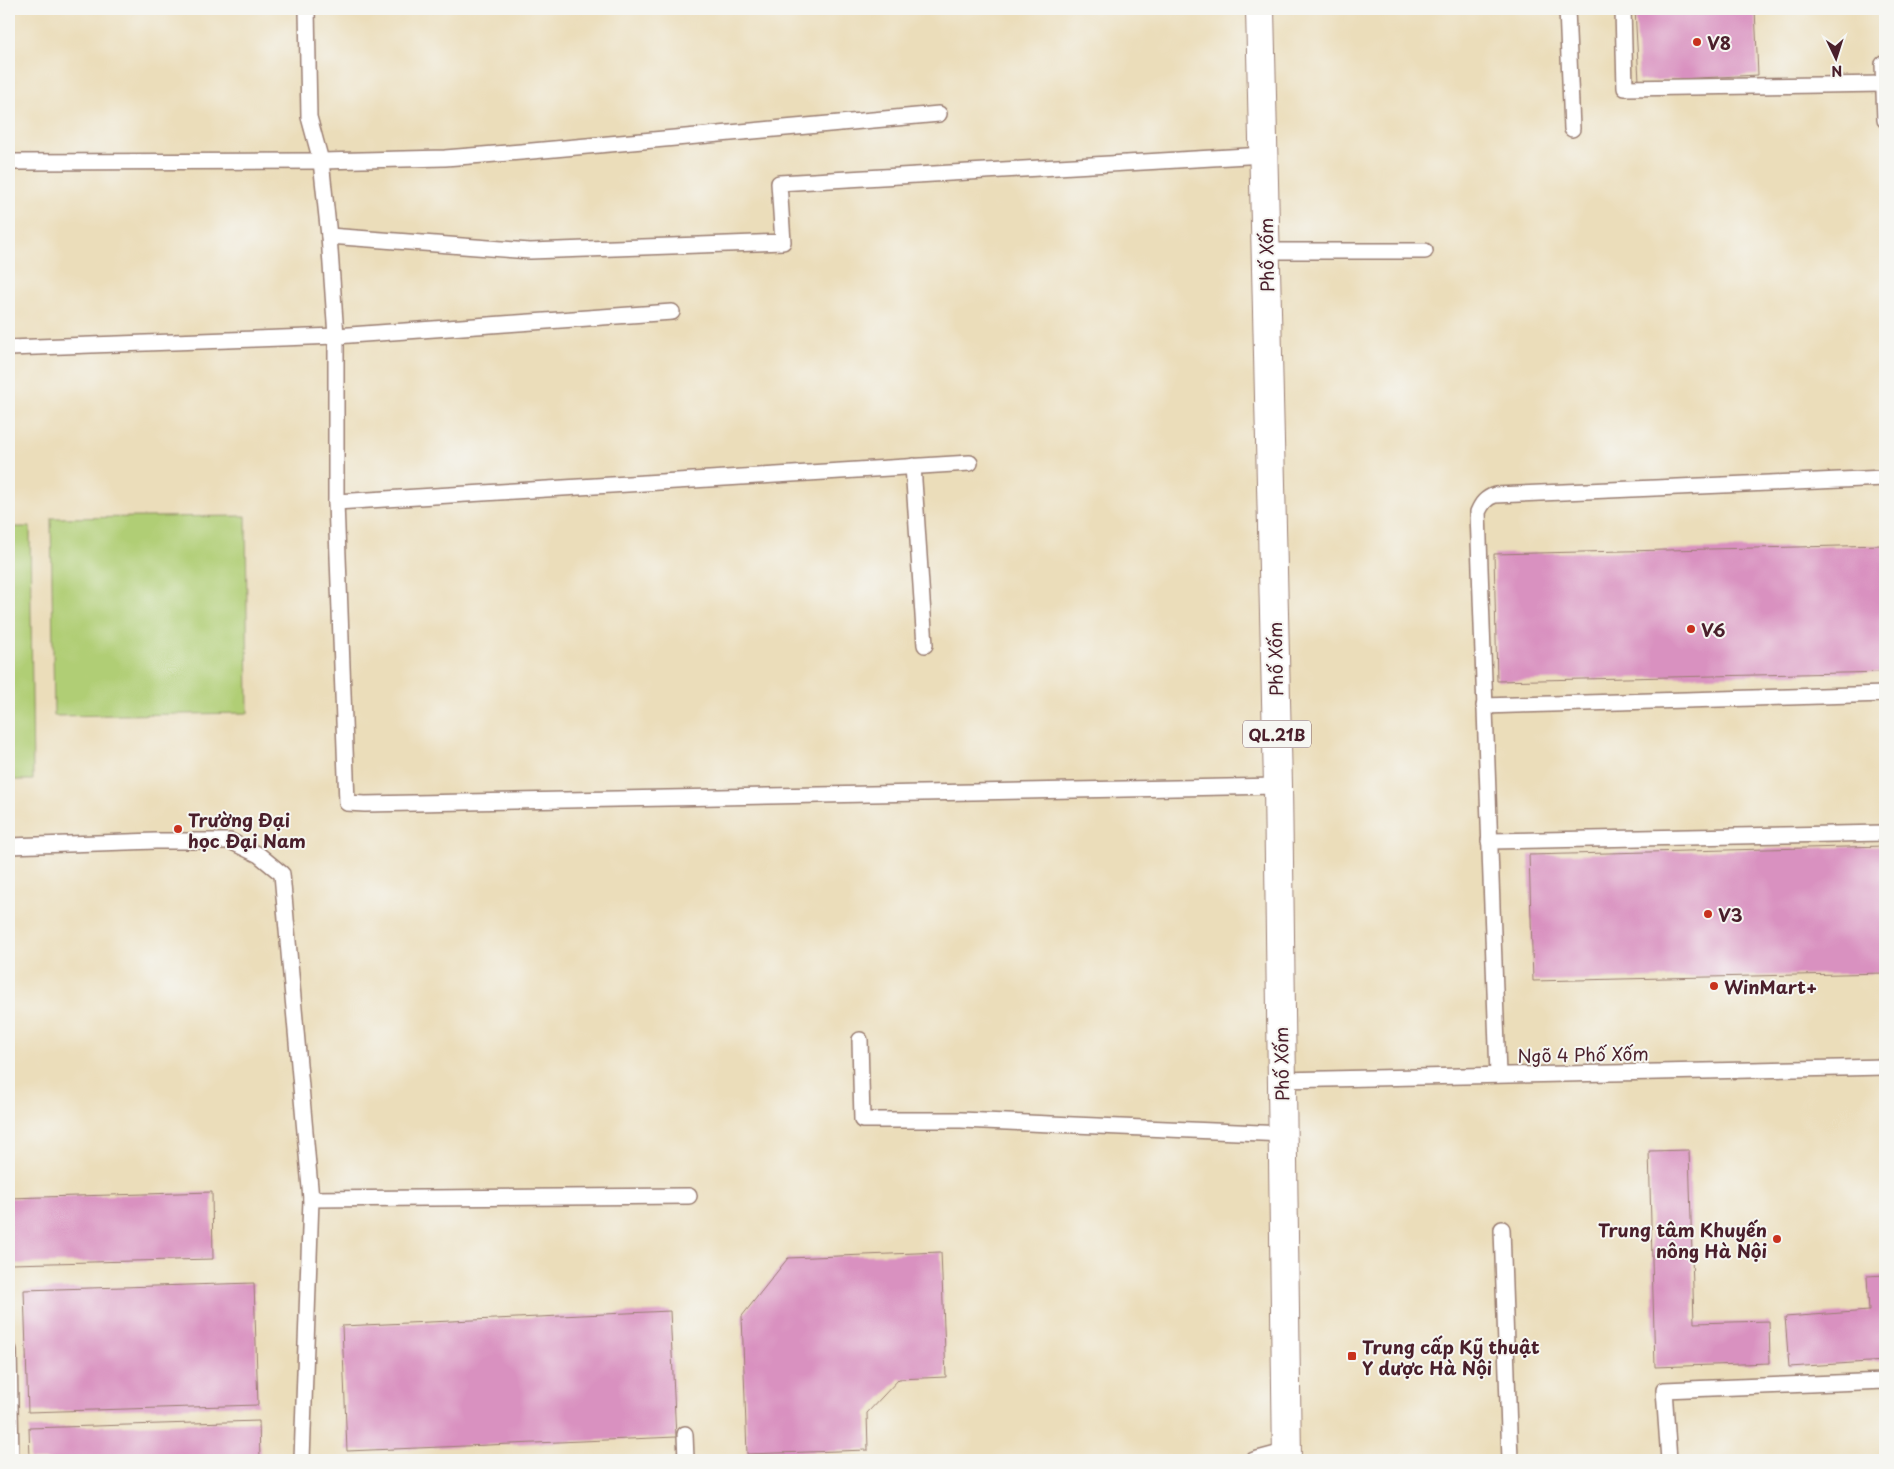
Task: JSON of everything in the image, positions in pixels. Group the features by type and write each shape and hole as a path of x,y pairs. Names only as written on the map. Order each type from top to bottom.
{"highway":[{"name":"Phố Xốm","path":"1260,9 1278,786 1287,1456"}],"lane":[{"path":"307,9 309,117 321,161 329,236 336,336 336,502 347,803 375,804 1278,786"},
{"path":"1567,9 1572,129"},
{"path":"1623,9 1625,88 1884,84"},
{"path":"1885,64 1883,64 1885,120"},
{"path":"9,162 321,161 444,158 939,114"},
{"path":"329,236 530,251 783,242 779,183 1264,155"},
{"path":"1266,251 1424,251"},
{"path":"9,348 336,336 672,312"},
{"path":"336,502 970,462"},
{"path":"913,466 925,645"},
{"path":"1498,1075 1478,512 1481,505 1489,497 1495,495 1885,478"},
{"path":"1484,706 1885,694"},
{"path":"1489,841 1885,833"},
{"path":"9,846 230,840 259,854 282,874 311,1199 302,1460"},
{"path":"860,1040 862,1120 961,1120 1282,1134"},
{"name":"Ngõ 4 Phố Xốm","path":"1281,1080 1885,1067"},
{"path":"311,1199 689,1196"},
{"path":"1502,1229 1510,1460"},
{"path":"9,1350 11,1460"},
{"path":"1670,1460 1664,1390 1885,1381"},
{"path":"684,1434 686,1460"},
{"path":"1254,1460 1287,1456"}],"green space":[{"path":"246,516 248,713 54,716 51,518"},
{"path":"9,527 30,527 33,780 9,780"}],"building":[{"name":"V8","path":"1635,9 1755,9 1758,75 1639,81"},
{"name":"V6","path":"1884,545 1885,672 1497,681 1494,554"},
{"name":"V3","path":"1885,846 1885,973 1533,981 1529,855"},
{"path":"1689,1150 1694,1323 1769,1321 1770,1363 1655,1367 1649,1151"},
{"path":"212,1192 213,1259 11,1264 9,1198"},
{"path":"941,1252 946,1377 899,1379 867,1413 868,1450 747,1454 742,1316 788,1258"},
{"path":"1885,1275 1885,1361 1789,1367 1785,1317 1869,1311 1867,1276"},
{"path":"254,1283 258,1405 28,1412 24,1290"},
{"path":"670,1311 676,1437 347,1451 342,1326"},
{"path":"259,1421 260,1460 30,1460 29,1428"}],"place":[{"name":"V8","path":"1697,42"},
{"name":"V6","path":"1691,629"},
{"name":"Trường Đại học Đại Nam","path":"178,829"},
{"name":"V3","path":"1708,914"},
{"name":"WinMart+","path":"1714,986"},
{"name":"Trung tâm Khuyến nông Hà Nội","path":"1777,1239"},
{"name":"Trung cấp Kỹ thuật Y dược Hà Nội","path":"1352,1356"}]}
